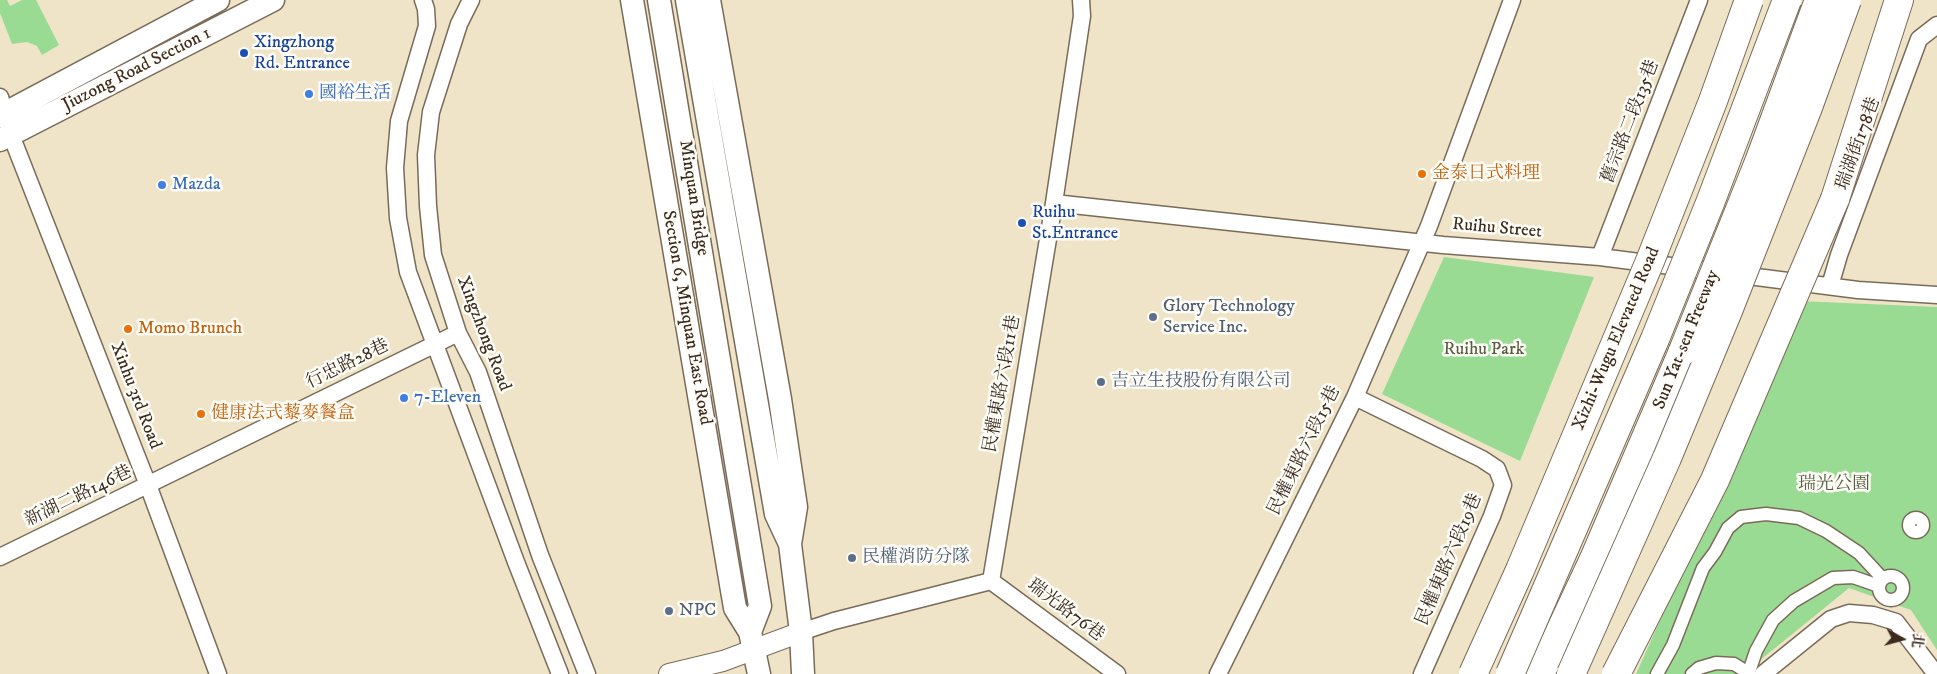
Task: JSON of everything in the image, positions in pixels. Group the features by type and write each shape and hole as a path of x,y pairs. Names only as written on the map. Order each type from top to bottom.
{"highway":[{"name":"Xizhi-Wugu Elevated Road","path":"1473,674 1520,570 1650,261 1713,101 1749,0"},
{"name":"Sun Yat-sen Freeway","path":"1510,674 1658,330 1727,159 1787,0"},
{"name":"Sun Yat-sen Freeway","path":"1540,674 1594,559 1683,351 1759,162 1819,0"},
{"path":"1571,674 1667,458 1728,311 1807,110 1846,0"},
{"path":"1616,674 1714,480 1835,199 1899,0"}],"main road":[{"name":"Jiuzong Road Section 1","path":"3,120 218,0"},
{"name":"Jiuzong Road Section 1","path":"3,120 273,0"},
{"name":"Section 6, Minquan East Road","path":"632,0 735,608 752,642 758,674"},
{"name":"Minquan Bridge","path":"660,0 726,395"},
{"name":"Minquan Bridge","path":"687,0 753,390 776,514 790,544"},
{"path":"709,0 780,399 796,507 790,544 801,632 803,674"},
{"name":"Section 6, Minquan East Road","path":"726,395 760,606 752,642"}],"street":[{"path":"423,0 426,9 427,26 399,121 395,168 398,218 408,272 560,674"},
{"name":"Xingzhong Road","path":"471,0 459,24 443,69 431,112 426,156 428,206 433,254 458,333 478,372 540,555 587,674"},
{"name":"民權東路六段11巷","path":"990,581 1054,203 1082,16 1081,0"},
{"name":"民權東路六段15巷","path":"1218,674 1354,397 1422,242 1512,0"},
{"name":"舊宗路二段135巷","path":"1600,257 1699,0"},
{"name":"瑞湖街178巷","path":"1830,286 1839,255 1919,39 1937,25"},
{"name":"Xinhu 3rd Road","path":"3,120 148,486 218,674"},
{"name":"Ruihu Street","path":"1054,203 1422,242 1600,257 1830,286 1937,295"},
{"name":"行忠路28巷","path":"148,486 458,333"},
{"name":"民權東路六段19巷","path":"1354,397 1482,459 1497,469 1503,484 1492,516 1422,674"},
{"name":"新湖二路146巷","path":"0,558 148,486"},
{"path":"1657,674 1673,645 1703,568 1715,552 1728,528 1741,517 1766,514 1799,518 1826,531 1859,553 1881,582 1880,594 1886,599 1894,600 1900,595 1902,584 1894,576 1881,582 1853,577 1833,578 1794,601 1773,620 1756,651 1760,673"},
{"path":"669,674 752,642 801,632 834,621 990,581"},
{"name":"瑞光路76巷","path":"990,581 1116,674"},
{"path":"1880,617 1886,599"},
{"path":"1760,673 1832,619 1849,613 1880,617 1896,622 1936,674"},
{"path":"1692,674 1699,668 1716,663 1734,664 1760,673"}],"green space":[{"path":"0,0 7,0 10,6 22,0 36,0 59,45 42,55 37,46 27,42 12,44 0,13"},
{"name":"Ruihu Park","path":"1444,257 1594,277 1520,461 1382,394"},
{"name":"瑞光公園","path":"1799,301 1937,307 1937,650 1911,610 1849,588 1743,674 1636,674 1736,451"}],"place":[{"name":"Xingzhong Rd. Entrance","path":"244,53"},
{"name":"國裕生活","path":"309,94"},
{"name":"金泰日式料理","path":"1422,174"},
{"name":"Mazda","path":"162,185"},
{"name":"Ruihu St.Entrance","path":"1022,223"},
{"name":"Glory Technology Service Inc.","path":"1153,317"},
{"name":"Momo Brunch","path":"128,329"},
{"name":"吉立生技股份有限公司","path":"1101,382"},
{"name":"7-Eleven","path":"404,398"},
{"name":"健康法式藜麥餐盒","path":"201,414"},
{"name":"民權消防分隊","path":"852,558"},
{"name":"NPC","path":"669,611"}]}
